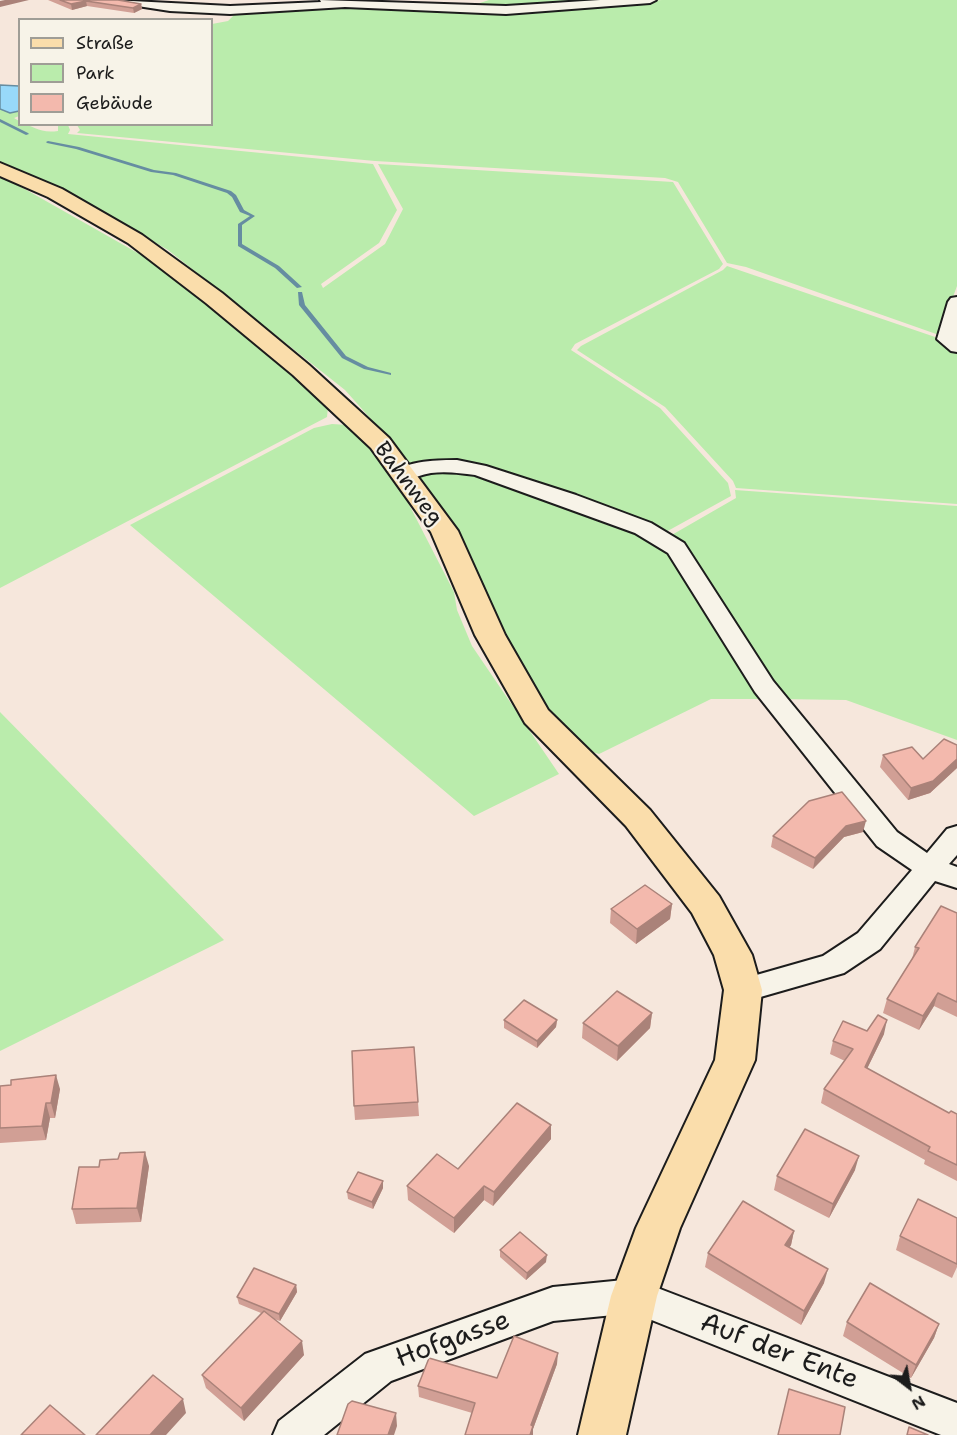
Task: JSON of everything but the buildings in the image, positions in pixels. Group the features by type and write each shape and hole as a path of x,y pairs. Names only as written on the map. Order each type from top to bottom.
{"main road":[{"name":"Bahnweg","path":"0,169 55,193 135,239 206,292 301,369 380,442 444,531 490,635 536,716 638,818 706,905 733,955 743,990"},
{"path":"602,1435 634,1296 658,1228 735,1060 743,990"}],"street":[{"path":"118,0 170,7 230,9 352,4 506,10 651,0"},
{"path":"326,0 352,4"},
{"path":"957,302 946,339 957,347"},
{"path":"405,474 428,467 457,466 479,470 568,500 662,537 676,548 764,686 887,839 902,853 943,873"},
{"path":"743,990 833,965 869,941 943,873 957,836"},
{"name":"Auf der Ente","path":"634,1296 957,1422"},
{"name":"Hofgasse","path":"293,1435 378,1367 553,1304 634,1296"}],"green space":[{"path":"489,0 629,0 527,7 474,5"},
{"path":"662,0 957,0 957,286 939,335 746,267 727,263 678,182 665,178 375,161 77,133 80,130 78,126 213,126 213,24 228,21 237,12 366,7 555,8"},
{"path":"0,109 10,113 18,111 18,116 14,118 18,120 18,126 30,126 46,131 58,131 58,126 68,126 68,134 373,164 397,210 379,243 321,284 323,288 385,244 403,209 378,164 673,182 723,264 719,269 575,344 571,350 660,408 728,483 731,496 664,533 475,464 449,459 411,464 345,390 168,250 74,196 0,164"},
{"path":"0,175 143,256 193,292 328,407 327,417 0,588"},
{"path":"727,266 938,338 957,350 957,504 736,488 733,481 665,407 577,350"},
{"path":"332,424 347,425 355,429 402,491 454,592 457,610 472,646 559,774 474,816 130,525 314,428"},
{"path":"430,470 470,472 629,526 669,551 764,699 711,699 599,754 578,742 556,719 513,652 447,523 418,476"},
{"path":"735,490 957,506 957,740 846,700 780,699 670,536 736,498"},
{"path":"0,712 224,940 0,1051"}],"water":[{"path":"0,85 18,86 18,111 10,113 0,109"}],"waterway":[{"path":"0,120 27,134"},
{"path":"48,142 77,148 153,171 174,174 229,192 234,196 242,211 253,216 240,224 240,245 277,267 299,287"},
{"path":"300,293 302,305 344,357 366,368 389,374"}]}
